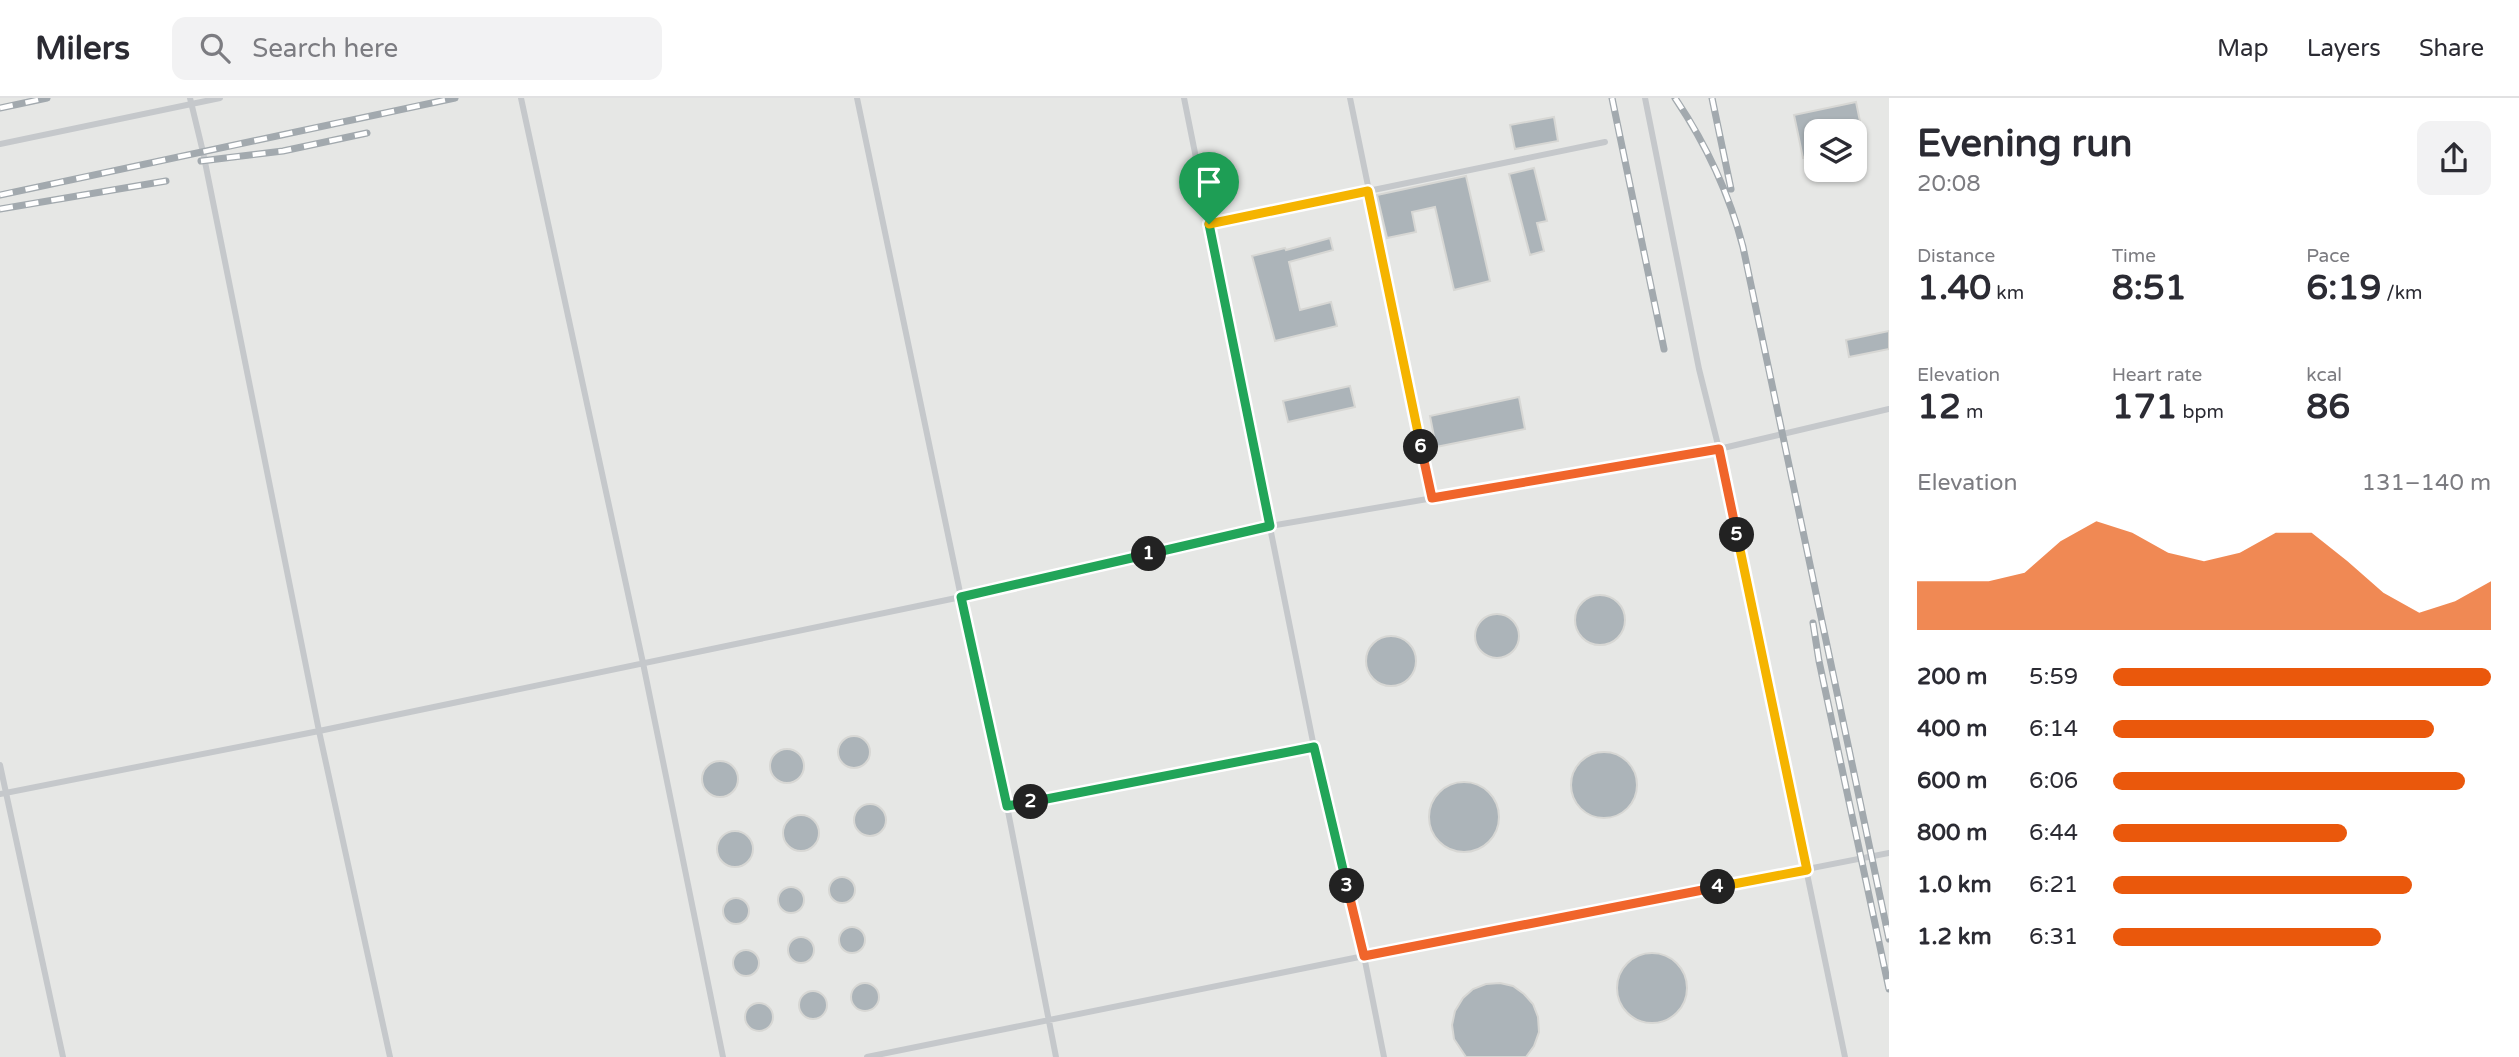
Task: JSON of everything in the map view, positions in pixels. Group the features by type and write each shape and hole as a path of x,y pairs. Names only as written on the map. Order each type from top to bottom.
{"lane":[{"path":"0,144 190,101 220,98"},
{"path":"521,98 643,663 723,1057"},
{"path":"857,98 1007,806 1056,1057"},
{"path":"1184,98 1314,747 1364,956 1384,1057"},
{"path":"1350,98 1432,498"},
{"path":"1646,98 1699,369 1719,449 1845,1057"},
{"path":"190,101 203,152 319,730 390,1057"},
{"path":"1209,224 1605,142"},
{"path":"3,793 961,597 1270,526 1719,449 1889,409"},
{"path":"1007,806 1314,747"},
{"path":"0,765 3,793 63,1057"},
{"path":"867,1057 1889,853"}],"shaded area":[{"path":"0,98 1889,98 1889,1057 0,1057"}],"building":[{"path":"1856,102 1860,119 1804,119 1803,158 1794,115"},
{"path":"1554,117 1558,141 1515,149 1510,125"},
{"path":"1534,168 1547,221 1537,223 1544,251 1530,255 1509,174"},
{"path":"1466,176 1490,281 1454,290 1435,207 1412,212 1416,232 1387,238 1377,195"},
{"path":"1330,238 1333,250 1289,262 1300,310 1331,302 1337,326 1275,341 1252,256"},
{"path":"1889,331 1889,349 1849,357 1846,340"},
{"path":"1350,386 1355,407 1288,422 1283,401"},
{"path":"1519,397 1525,429 1436,447 1430,416"},
{"path":"1600,595 1618,602 1625,620 1618,638 1600,645 1582,638 1575,620 1582,602"},
{"path":"1497,614 1506,615 1513,620 1518,627 1518,645 1513,652 1506,657 1497,658 1488,657 1481,652 1476,645 1475,636 1476,627 1481,620 1488,615"},
{"path":"1391,636 1408,644 1416,661 1408,678 1391,686 1374,678 1366,661 1374,644"},
{"path":"854,736 865,741 870,752 865,763 854,768 843,763 838,752 843,741"},
{"path":"787,749 799,754 804,766 799,778 787,783 775,778 770,766 775,754"},
{"path":"1597,752 1611,752 1623,757 1632,766 1637,785 1635,798 1628,809 1611,818 1597,818 1585,813 1576,804 1571,792 1571,778 1576,766 1585,757"},
{"path":"720,761 733,766 738,779 733,792 720,797 707,792 702,779 707,766"},
{"path":"1464,782 1483,788 1493,798 1499,817 1493,836 1483,846 1464,852 1445,846 1435,836 1429,817 1435,798 1445,788"},
{"path":"870,804 882,808 886,820 882,832 870,836 858,832 854,820 858,808"},
{"path":"801,815 814,820 819,833 814,846 801,851 788,846 783,833 788,820"},
{"path":"735,831 748,836 753,849 748,862 735,867 722,862 717,849 722,836"},
{"path":"842,877 851,881 855,890 851,899 842,903 833,899 829,890 833,881"},
{"path":"791,887 800,891 804,900 800,909 791,913 782,909 778,900 782,891"},
{"path":"736,898 745,902 749,911 745,920 736,924 727,920 723,911 727,902"},
{"path":"852,927 861,931 865,940 861,949 852,953 843,949 839,940 843,931"},
{"path":"801,937 810,941 814,950 810,959 801,963 792,959 788,950 792,941"},
{"path":"746,950 755,954 759,963 755,972 746,976 737,972 733,963 737,954"},
{"path":"1652,953 1677,963 1687,988 1677,1013 1652,1023 1627,1013 1617,988 1627,963"},
{"path":"865,983 875,987 879,997 875,1007 865,1011 855,1007 851,997 855,987"},
{"path":"1500,983 1513,986 1533,1004 1538,1017 1539,1032 1534,1046 1526,1057 1466,1057 1454,1039 1452,1025 1455,1011 1473,989"},
{"path":"813,991 823,995 827,1005 823,1015 813,1019 803,1015 799,1005 803,995"},
{"path":"759,1003 769,1007 773,1017 769,1027 759,1031 749,1027 745,1017 749,1007"}],"railway":[{"path":"0,108 47,98"},
{"path":"0,195 455,98"},
{"path":"1612,98 1664,349"},
{"path":"1675,98 1697,133 1715,170 1731,207 1743,247 1889,939"},
{"path":"1712,98 1731,189"},
{"path":"201,161 283,151 367,133"},
{"path":"0,209 166,181"},
{"path":"1813,623 1889,989"}],"route":[{"path":"1368,191 1432,498 1719,449 1807,870 1364,956 1314,747 1007,806 961,597 1270,526 1209,224 1368,191"}]}
